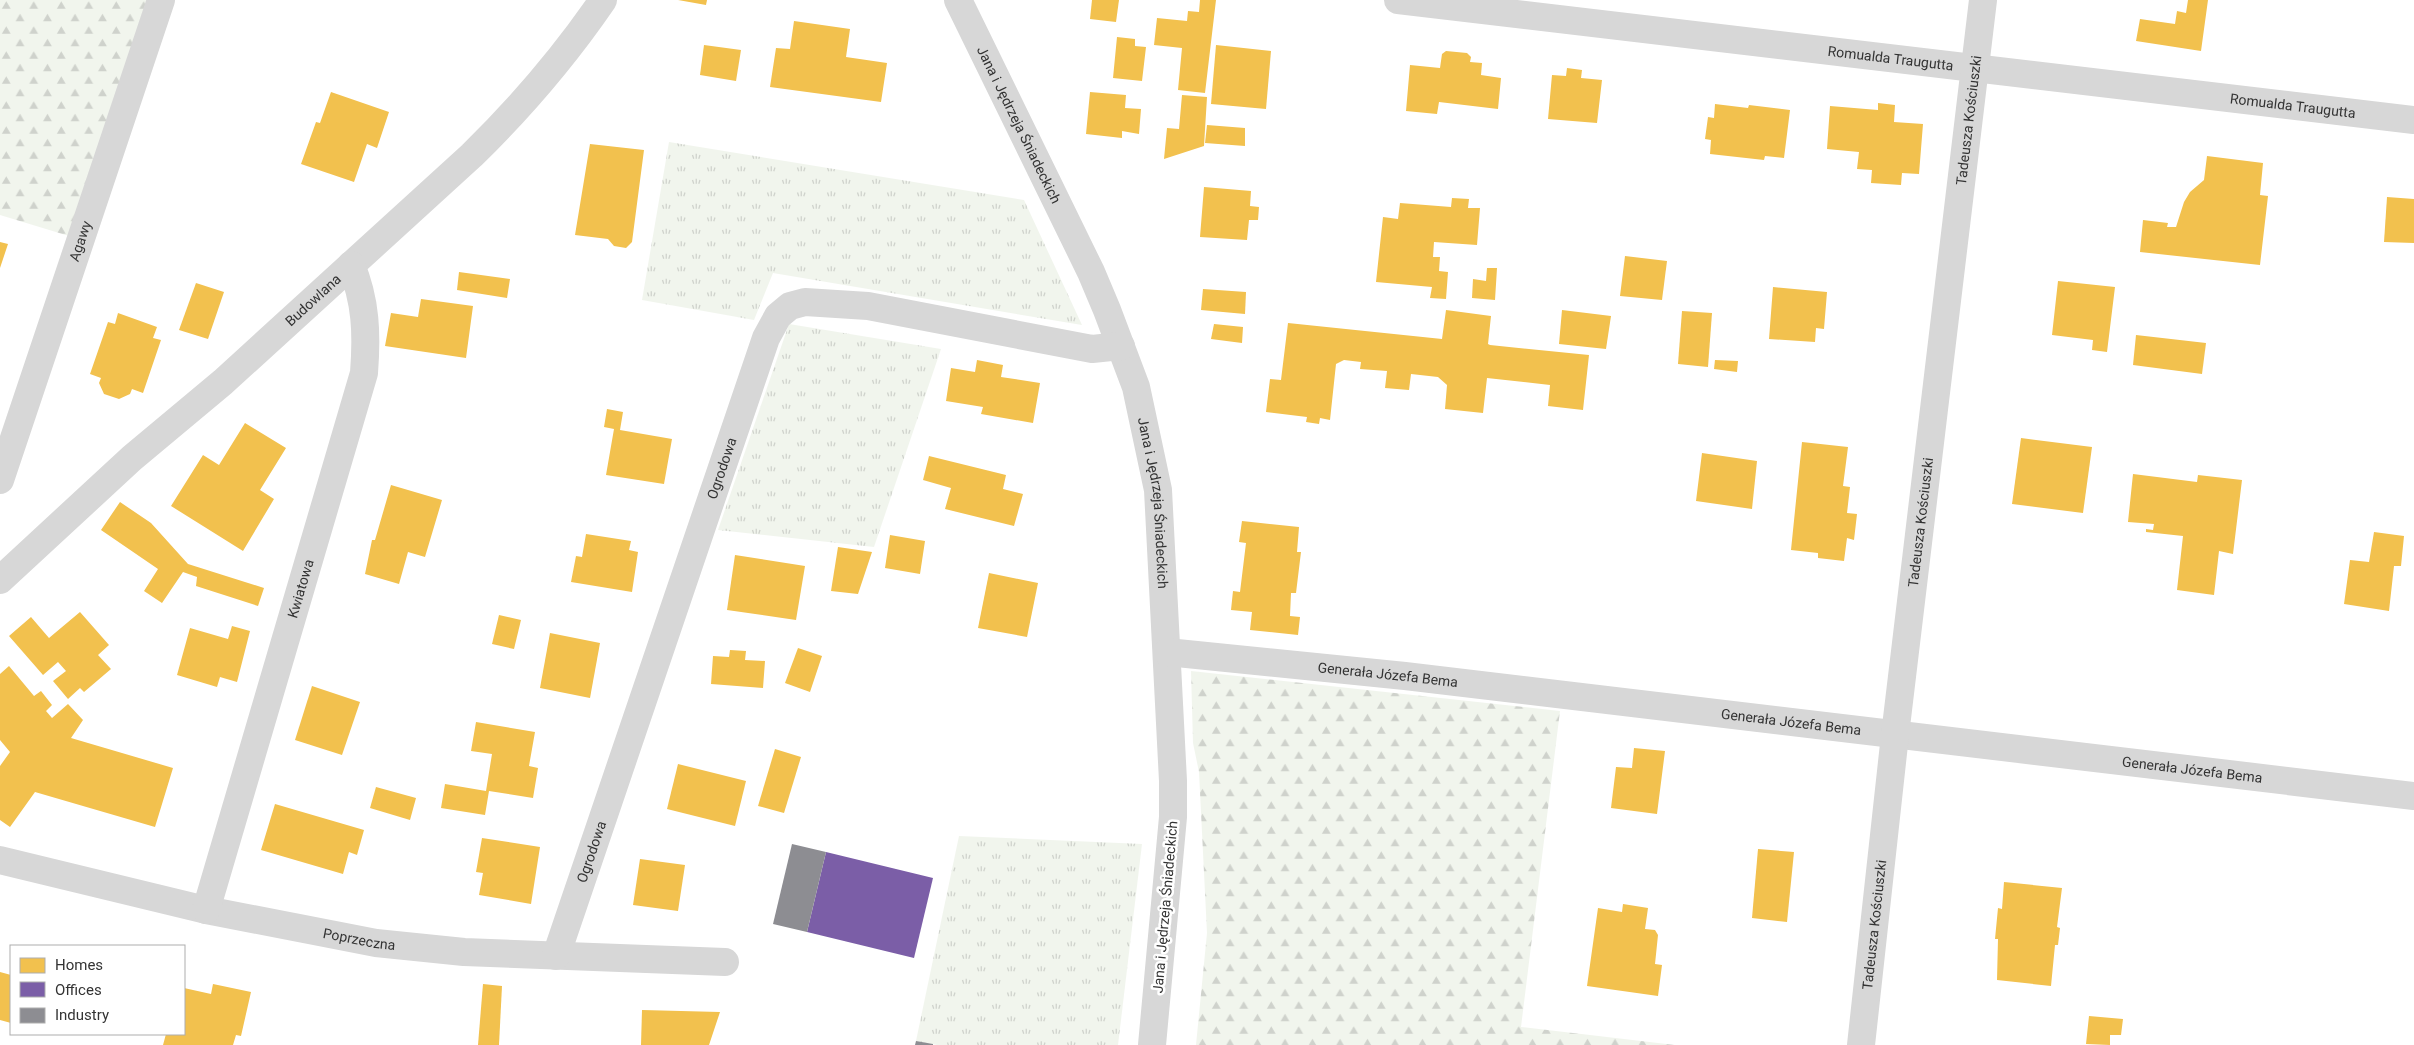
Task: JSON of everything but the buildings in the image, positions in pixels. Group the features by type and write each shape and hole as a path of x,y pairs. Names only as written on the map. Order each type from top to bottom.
{"street":[{"name":"Agawy","path":"0,480 160,0"},
{"name":"Budowlana","path":"0,580 132,458 223,382 512,117 553,68 603,0"},
{"name":"Jana i Jędrzeja Śniadeckich","path":"958,0 1091,272 1136,387 1145,421 1158,490 1172,739 1173,817 1152,1045"},
{"name":"Romualda Traugutta","path":"1398,0 2414,120"},
{"name":"Tadeusza Kościuszki","path":"1861,1045 1895,735 1983,0"},
{"name":"Kwiatowa","path":"206,910 364,373 367,325 360,286 351,265"},
{"name":"Ogrodowa","path":"556,956 766,338 778,316 790,306 805,302 868,306 1092,349 1121,346"},
{"name":"Generała Józefa Bema","path":"1167,652 1415,677 2414,796"},
{"name":"Poprzeczna","path":"0,860 206,910 376,943 464,952 725,962"}],"green space":[{"path":"0,0 148,0 69,236 0,215"},
{"path":"669,142 1024,200 1082,325 773,273 754,320 642,300"},
{"path":"789,324 941,349 874,547 718,530"},
{"path":"1191,671 1560,711 1521,1027 1675,1045 1196,1045 1207,933 1199,772 1193,743"},
{"path":"959,836 1142,844 1118,1045 937,1045 916,1041"}]}
